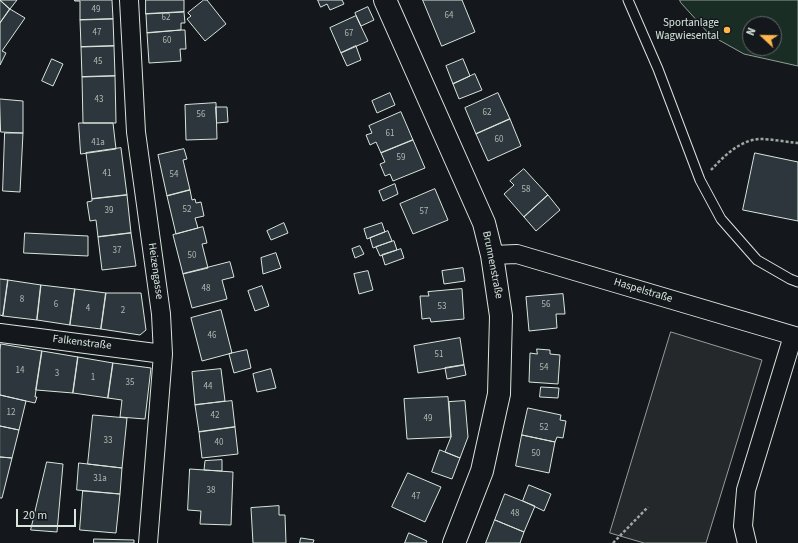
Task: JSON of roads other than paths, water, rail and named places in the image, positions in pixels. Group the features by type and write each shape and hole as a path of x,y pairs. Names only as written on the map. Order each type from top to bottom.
{"street":[{"name":"Heizengasse","path":"129,0 136,132 161,314 164,354 148,543"},
{"name":"Brunnenstraße","path":"385,0 484,223 492,255 501,316 499,394 482,471 454,543"},
{"name":"Haspelstraße","path":"492,255 517,254 796,337 746,490 743,526 747,543"},
{"name":"Falkenstraße","path":"0,333 164,354"}],"lane":[{"path":"628,0 658,69 700,180 721,219 757,260 798,282"}],"place":[{"name":"Sportanlage Wagwiesental","path":"727,30"}]}
